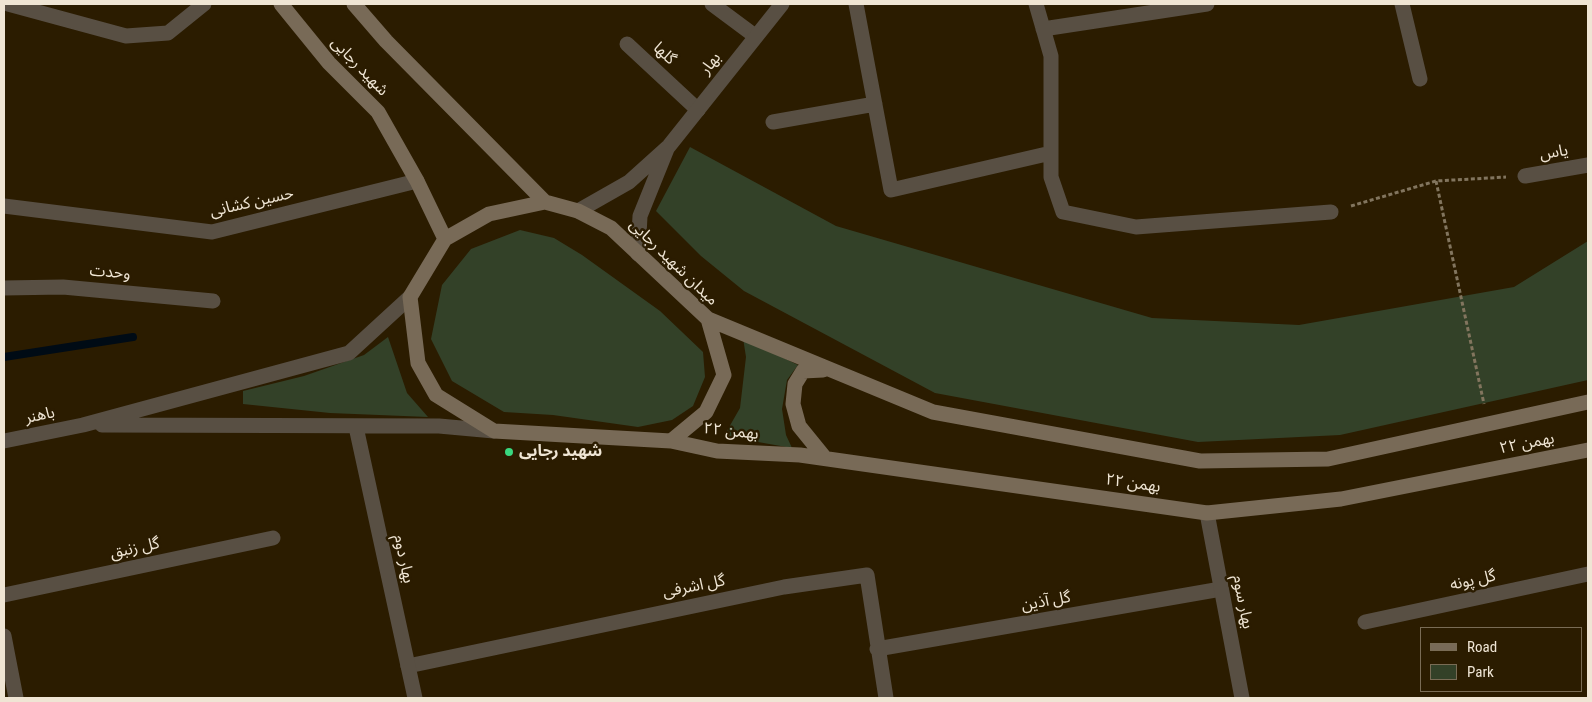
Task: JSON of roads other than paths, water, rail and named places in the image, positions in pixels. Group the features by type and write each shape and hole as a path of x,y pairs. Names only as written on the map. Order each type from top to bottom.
{"main road":[{"name":"شهید رجایی","path":"281,4 329,63 378,112 417,181 445,239"},
{"path":"354,4 386,40 545,202"},
{"name":"میدان شهید رجایی","path":"410,298 445,239 489,214 545,202 578,211 611,228 708,319 724,375 706,412 671,441"},
{"path":"410,298 418,363 436,394 494,431 671,441"},
{"name":"۲۲ بهمن","path":"708,319 933,412 1200,460 1328,459 1588,402"},
{"path":"825,458 799,426 793,404 795,384 803,371 830,370"},
{"name":"۲۲ بهمن","path":"671,441 717,450 825,458 1206,513 1341,499 1588,450"}],"street":[{"path":"8,4 126,36 168,33 204,4"},
{"path":"712,4 755,36"},
{"name":"بهار","path":"668,146 782,4"},
{"path":"856,4 891,190 1051,153"},
{"path":"1036,4 1051,56 1051,176 1063,212 1136,227 1331,212"},
{"path":"1043,30 1207,4"},
{"path":"1402,4 1420,79"},
{"name":"گلها","path":"628,44 698,110"},
{"path":"773,122 875,104"},
{"path":"578,211 629,182 668,146"},
{"path":"638,254 640,216 668,146"},
{"name":"یاس","path":"1525,176 1588,165"},
{"name":"حسین کشانی","path":"4,206 212,232 417,181"},
{"name":"وحدت","path":"4,288 63,286 213,301"},
{"path":"83,425 349,353 410,298"},
{"path":"83,425 439,426 494,431"},
{"name":"باهنر","path":"4,441 83,425"},
{"name":"بهار دوم","path":"356,427 415,698"},
{"name":"بهار سوم","path":"1206,513 1242,698"},
{"name":"گل زنبق","path":"4,595 273,538"},
{"name":"گل پونه","path":"1365,622 1588,574"},
{"name":"گل اشرفی","path":"408,666 765,590 867,575 877,650 886,698"},
{"name":"گل آذین","path":"877,650 1221,589"},
{"path":"4,636 16,698"}],"waterway":[{"path":"4,357 133,337"}],"place":[{"name":"شهید رجایی","path":"509,452"}]}
